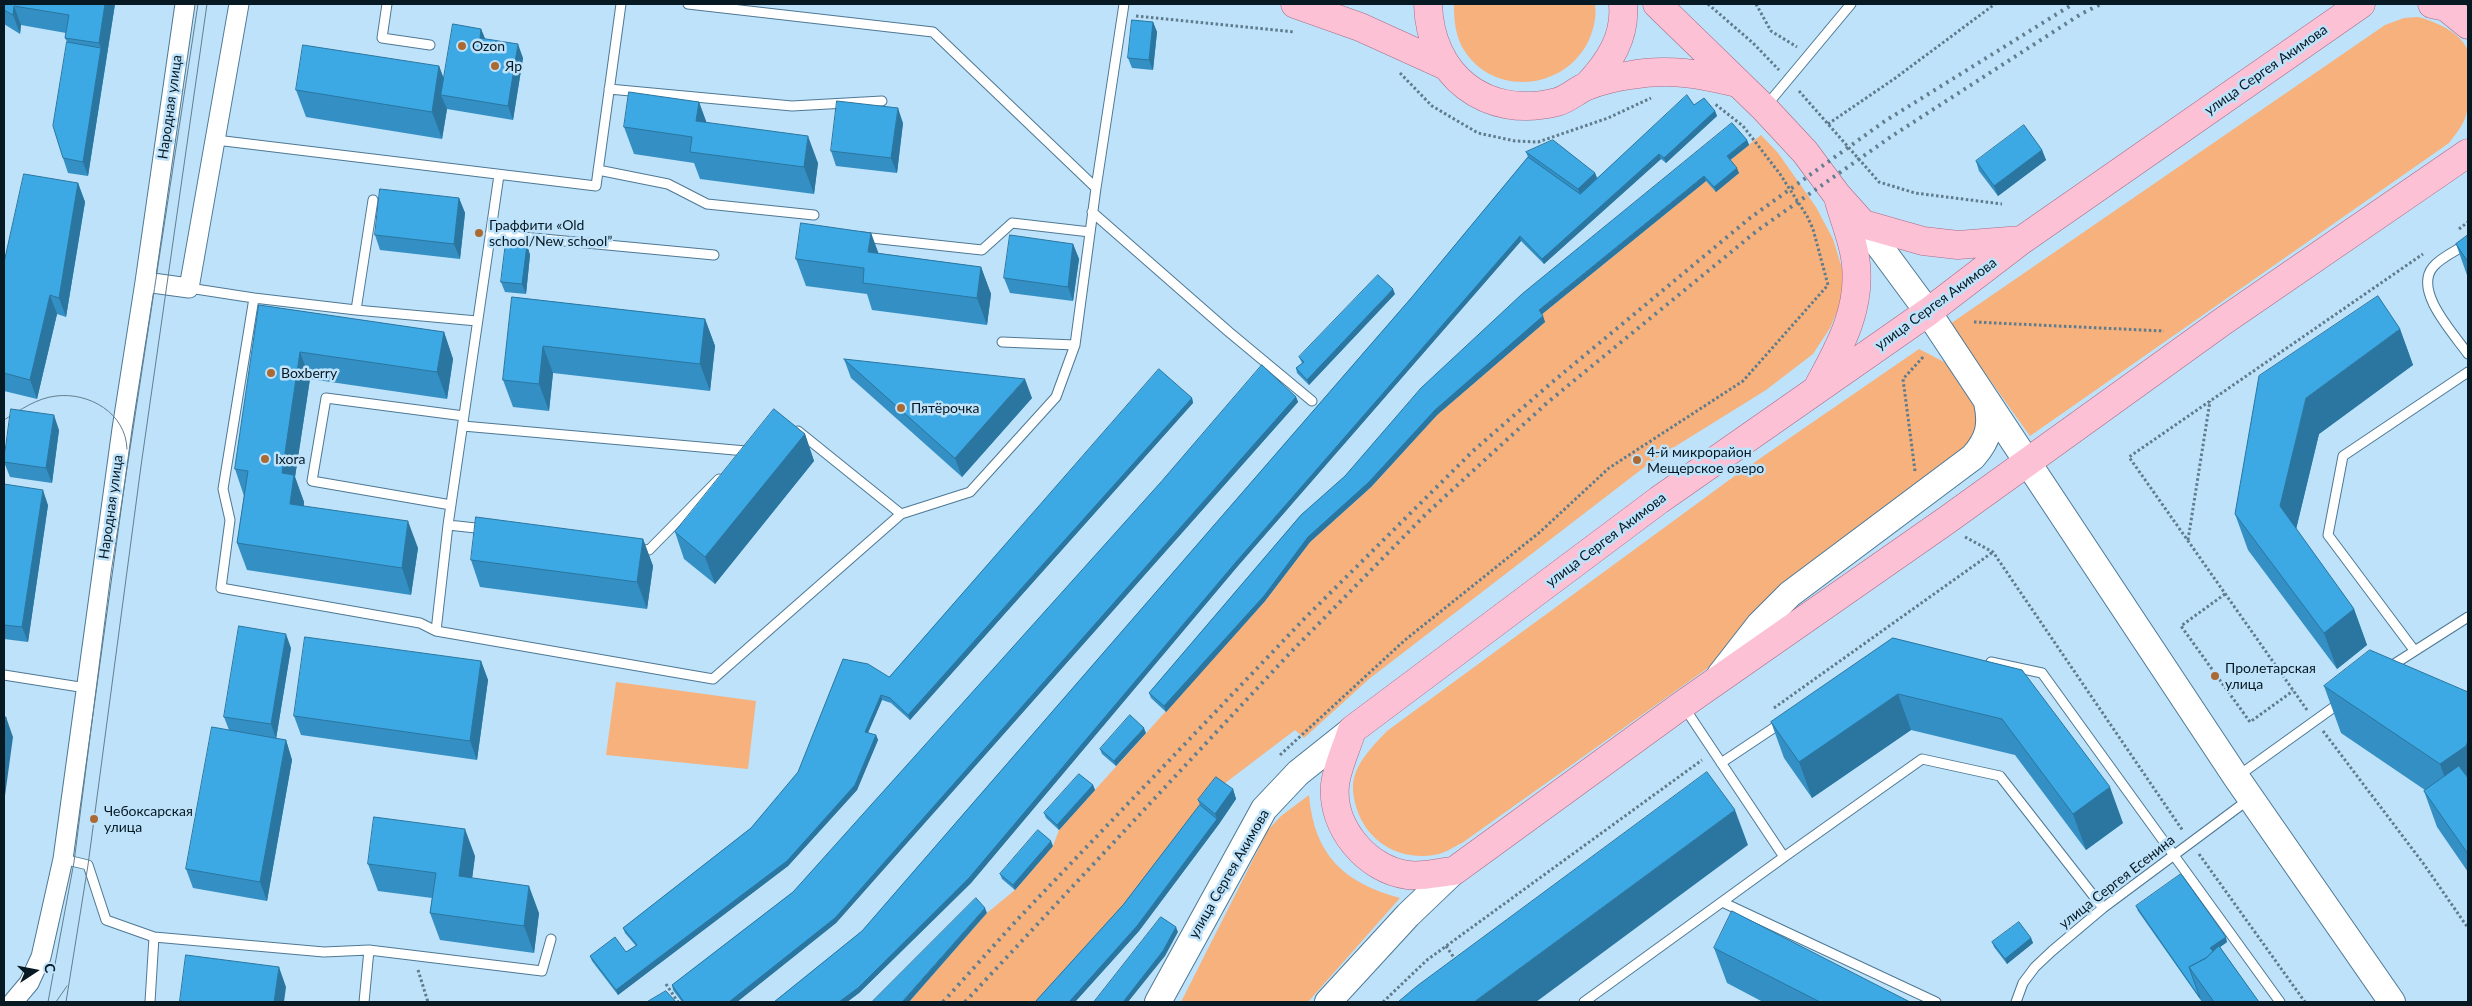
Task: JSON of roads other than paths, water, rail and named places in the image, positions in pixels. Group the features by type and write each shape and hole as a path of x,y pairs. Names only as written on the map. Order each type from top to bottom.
{"main road":[{"path":"1295,4 1360,27 1446,66"},
{"path":"1428,4 1431,37 1446,66 1468,89 1496,103 1528,107 1559,102 1587,86 1631,75 1670,71 1701,74 1738,83"},
{"path":"1587,86 1606,66 1619,41 1624,13 1623,4"},
{"path":"1657,4 1764,108 1805,152 1863,224 1928,312 2243,788 2392,1002"},
{"name":"улица Сергея Акимова","path":"1158,1002 1264,809 1298,773 1352,730 1658,500 1928,312 2022,240 2361,4"},
{"path":"2432,4 2446,7 2468,25"},
{"path":"1328,1002 1408,915 1454,871 1682,705 1712,686 2222,322 2468,153"},
{"path":"1816,391 1842,343 1852,314 1856,288 1855,257 1837,194"},
{"path":"1863,224 1922,241 1958,245 2022,240"},
{"path":"1712,686 1759,625 1790,594 1972,457 1984,444 1989,433 1991,417 1987,402"},
{"path":"1352,730 1335,785 1339,818 1354,845 1380,866 1409,875 1454,871"}],"street":[{"name":"Народная улица","path":"13,1002 29,984 41,957 63,859 122,429 145,282 184,4"},
{"path":"145,282 189,288 239,4"}],"lane":[{"path":"387,4 382,38 430,45"},
{"path":"216,140 596,186 621,4"},
{"path":"688,4 932,32 1096,188"},
{"path":"254,298 223,489 230,520 221,588 420,623 436,631 713,678 901,514 970,492 1056,397 1075,345 1092,212 1124,4"},
{"path":"1764,108 1811,55 1851,4"},
{"path":"609,89 792,106 882,101"},
{"path":"598,170 668,184 707,204 814,215"},
{"path":"436,631 448,525 499,175"},
{"path":"356,310 373,200"},
{"path":"1092,212 1229,332 1312,401"},
{"path":"852,236 982,250 1012,223 1090,232"},
{"path":"490,234 714,255"},
{"path":"2468,243 2433,266 2427,279 2429,295 2432,301 2468,354"},
{"path":"189,288 356,310 477,320"},
{"path":"1002,342 1075,345"},
{"path":"2414,650 2328,535 2343,456 2468,372"},
{"path":"451,505 312,481 326,398 463,421 746,451"},
{"path":"788,422 901,514"},
{"path":"739,458 752,444"},
{"path":"630,548 649,550 725,473"},
{"path":"448,525 496,531"},
{"path":"2383,672 2414,650 2468,617"},
{"path":"1985,661 2042,673 2172,856 2280,1002"},
{"path":"4,675 86,688"},
{"name":"улица Сергея Есенина","path":"2016,1002 2023,983 2035,967 2103,908 2191,842 2243,788 2314,721 2352,693"},
{"path":"1682,705 1784,857"},
{"path":"1721,763 1786,719"},
{"path":"1584,1002 1922,759 2000,776 2103,908"},
{"path":"63,859 88,865 106,920 154,937 324,952 369,950 542,971 552,940"},
{"path":"1722,902 1936,1002"},
{"path":"150,1002 154,937"},
{"path":"364,1002 369,950"}],"tram line":[{"path":"48,1002 74,862 111,573 198,4"},
{"path":"66,1002 88,865 141,466 207,4"},
{"path":"4,420 42,399 56,396 81,398 93,402 113,415 125,436 127,449"},
{"path":"56,1002 67,986"}],"railway":[{"path":"943,1002 1016,921 1306,617 1473,451 1550,384 1750,218 1885,121 2073,4"},
{"path":"965,1002 1290,653 1427,513 1548,402 1758,230 1892,136 2081,14 2101,4"}],"place":[{"name":"Ozon","path":"462,46"},
{"name":"Яр","path":"495,66"},
{"name":"Граффити «Old school/New school”","path":"479,233"},
{"name":"Boxberry","path":"271,373"},
{"name":"Пятёрочка","path":"901,408"},
{"name":"Ixora","path":"265,459"},
{"name":"4-й микрорайон Мещерское озеро","path":"1637,460"},
{"name":"Пролетарская улица","path":"2215,676"},
{"name":"Чебоксарская улица","path":"94,819"}]}
